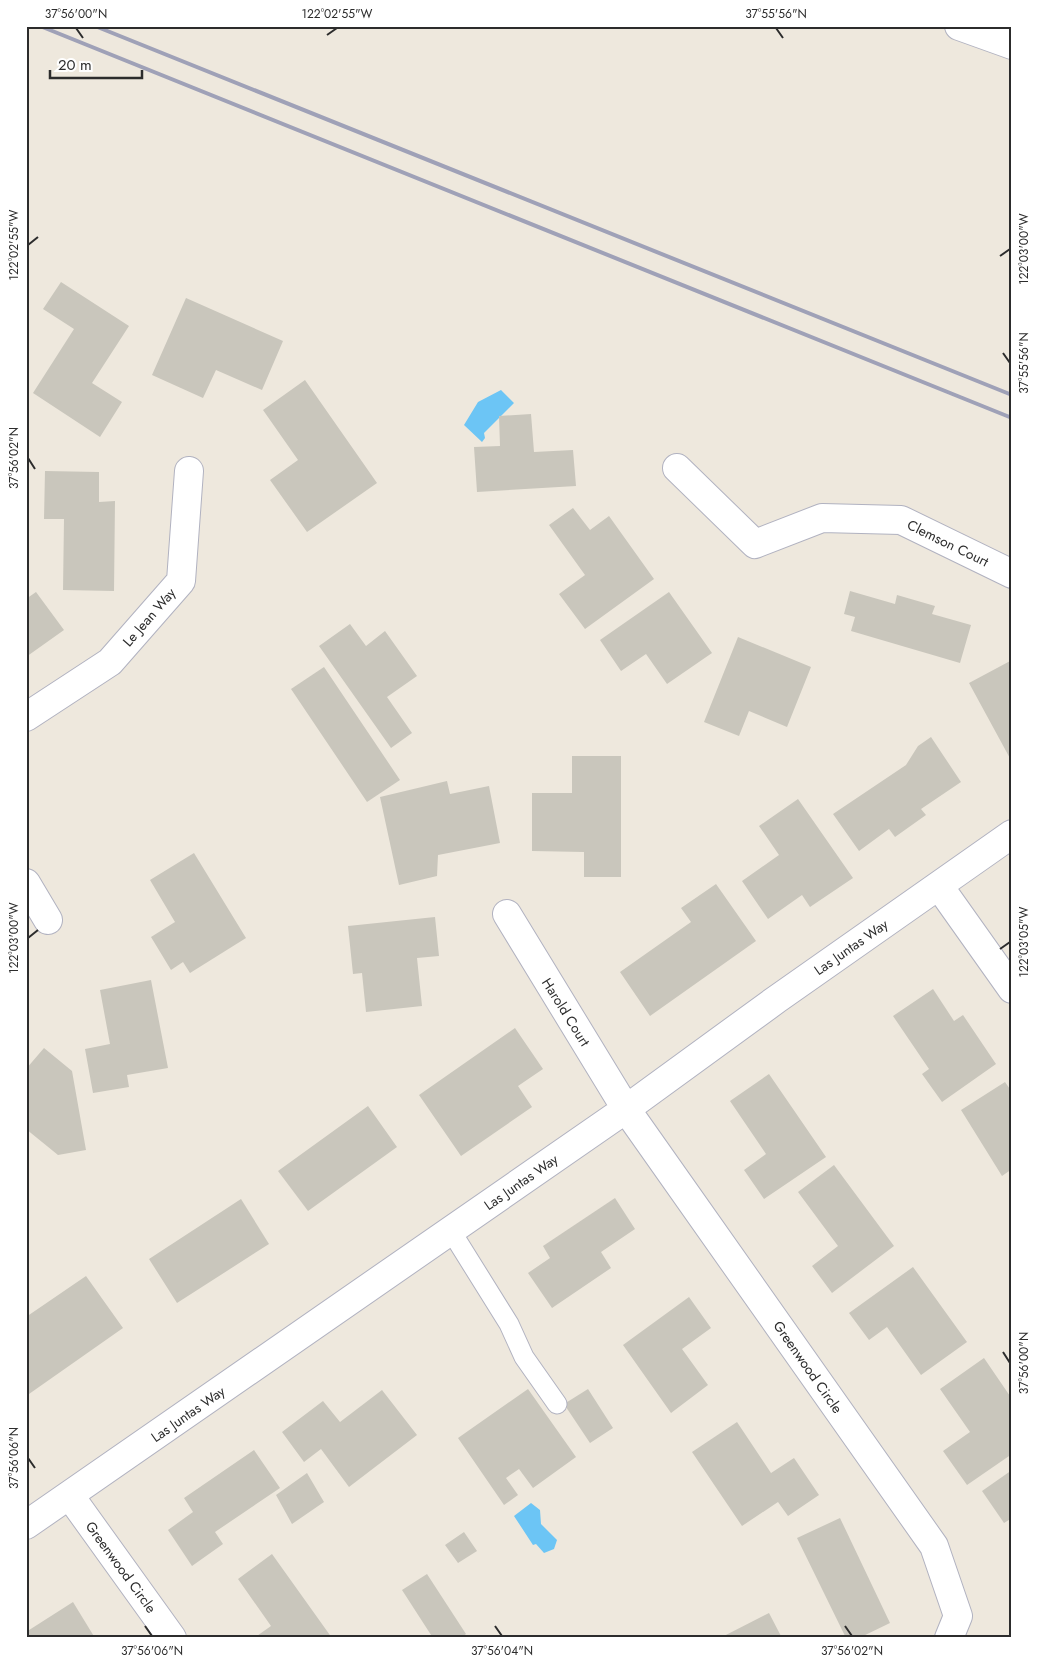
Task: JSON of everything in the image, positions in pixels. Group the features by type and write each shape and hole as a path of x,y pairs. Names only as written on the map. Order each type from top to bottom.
{"street":[{"path":"960,26 1012,44"},
{"name":"Clemson Court","path":"677,468 755,544 822,518 901,520 1012,574"},
{"name":"Le Jean Way","path":"26,716 110,662 181,581 189,471"},
{"name":"Las Juntas Way","path":"26,1525 626,1109 777,999 1012,834"},
{"path":"26,883 48,920"},
{"path":"939,886 1012,989"},
{"name":"Harold Court","path":"507,914 626,1109"},
{"name":"Greenwood Circle","path":"626,1109 934,1546 958,1616 949,1638"},
{"name":"Greenwood Circle","path":"70,1496 172,1638"}],"lane":[{"path":"451,1231 509,1324 524,1357 557,1404"}],"water":[{"path":"501,390 514,403 484,433 485,438 482,442 464,425 478,402"},
{"path":"531,1503 540,1510 541,1524 557,1540 554,1549 544,1553 536,1544 533,1545 514,1516"}],"building":[{"path":"61,282 129,326 92,383 122,402 100,437 33,393 74,329 43,309"},
{"path":"186,298 283,341 262,390 216,370 203,398 152,375"},
{"path":"305,380 377,483 307,532 270,480 298,460 263,410"},
{"path":"531,414 534,452 573,450 576,486 477,492 474,447 500,446 499,416"},
{"path":"45,471 99,472 99,502 115,501 114,591 63,590 64,519 44,519"},
{"path":"573,508 590,530 609,516 654,579 585,629 559,594 585,575 549,525"},
{"path":"850,591 895,604 897,595 935,606 932,614 971,625 960,663 851,631 855,617 844,614"},
{"path":"36,592 64,630 26,657 26,599"},
{"path":"669,592 712,653 667,684 646,654 621,671 600,640"},
{"path":"350,624 366,646 385,631 417,676 387,697 412,733 391,748 319,646"},
{"path":"738,637 811,667 787,727 749,711 739,736 704,722"},
{"path":"1012,660 1012,762 969,683"},
{"path":"324,667 400,780 367,802 291,689"},
{"path":"931,737 961,782 921,809 926,815 895,837 889,829 859,851 833,814 906,765 918,746"},
{"path":"572,756 621,756 621,877 584,877 584,852 532,851 532,793 572,793"},
{"path":"447,781 450,794 489,786 500,843 438,855 437,876 399,885 380,797"},
{"path":"798,799 853,878 810,907 802,895 768,919 742,881 779,855 759,826"},
{"path":"194,853 246,938 190,973 183,962 171,970 151,937 175,922 150,880"},
{"path":"716,884 756,941 650,1016 620,972 691,922 681,908"},
{"path":"435,917 439,956 417,958 422,1006 366,1012 362,973 353,974 348,926"},
{"path":"151,980 168,1068 127,1075 129,1087 93,1093 85,1049 110,1044 100,990"},
{"path":"933,989 954,1021 963,1015 996,1064 942,1102 922,1074 929,1069 893,1016"},
{"path":"515,1028 543,1069 518,1086 532,1107 461,1156 419,1095"},
{"path":"44,1048 72,1071 86,1150 58,1155 26,1129 26,1069"},
{"path":"769,1074 826,1157 764,1199 744,1170 766,1154 730,1101"},
{"path":"1005,1082 1012,1092 1012,1169 1002,1176 961,1110"},
{"path":"368,1106 397,1147 308,1211 278,1171"},
{"path":"834,1165 894,1246 832,1293 812,1266 838,1246 798,1192"},
{"path":"615,1198 635,1229 601,1252 611,1268 552,1308 528,1273 550,1258 543,1246"},
{"path":"241,1199 269,1244 177,1303 149,1259"},
{"path":"913,1267 967,1342 921,1375 887,1327 869,1340 849,1313"},
{"path":"86,1276 123,1328 29,1394 26,1390 26,1317"},
{"path":"689,1297 711,1328 682,1349 708,1385 671,1413 623,1345"},
{"path":"984,1358 1012,1399 1012,1454 967,1485 943,1451 970,1432 940,1389"},
{"path":"528,1389 576,1457 533,1488 519,1469 506,1478 518,1495 504,1505 458,1438"},
{"path":"588,1389 613,1428 590,1443 564,1404"},
{"path":"382,1390 417,1435 349,1487 321,1449 304,1462 282,1432 323,1401 340,1422"},
{"path":"737,1422 771,1473 794,1458 819,1495 788,1516 778,1502 742,1526 692,1452"},
{"path":"254,1450 280,1488 215,1532 223,1544 192,1566 168,1530 193,1512 184,1498"},
{"path":"1012,1470 1012,1518 1004,1523 982,1491"},
{"path":"307,1473 324,1502 292,1524 276,1495"},
{"path":"840,1518 890,1623 859,1638 846,1638 797,1538"},
{"path":"464,1532 477,1551 458,1563 445,1545"},
{"path":"272,1554 332,1638 254,1638 271,1626 238,1579"},
{"path":"427,1574 466,1634 461,1638 433,1638 402,1590"},
{"path":"73,1602 95,1638 26,1638 26,1632"},
{"path":"769,1613 782,1638 720,1638"}],"railway":[{"path":"40,26 1012,418"},
{"path":"95,26 1012,395"}]}
